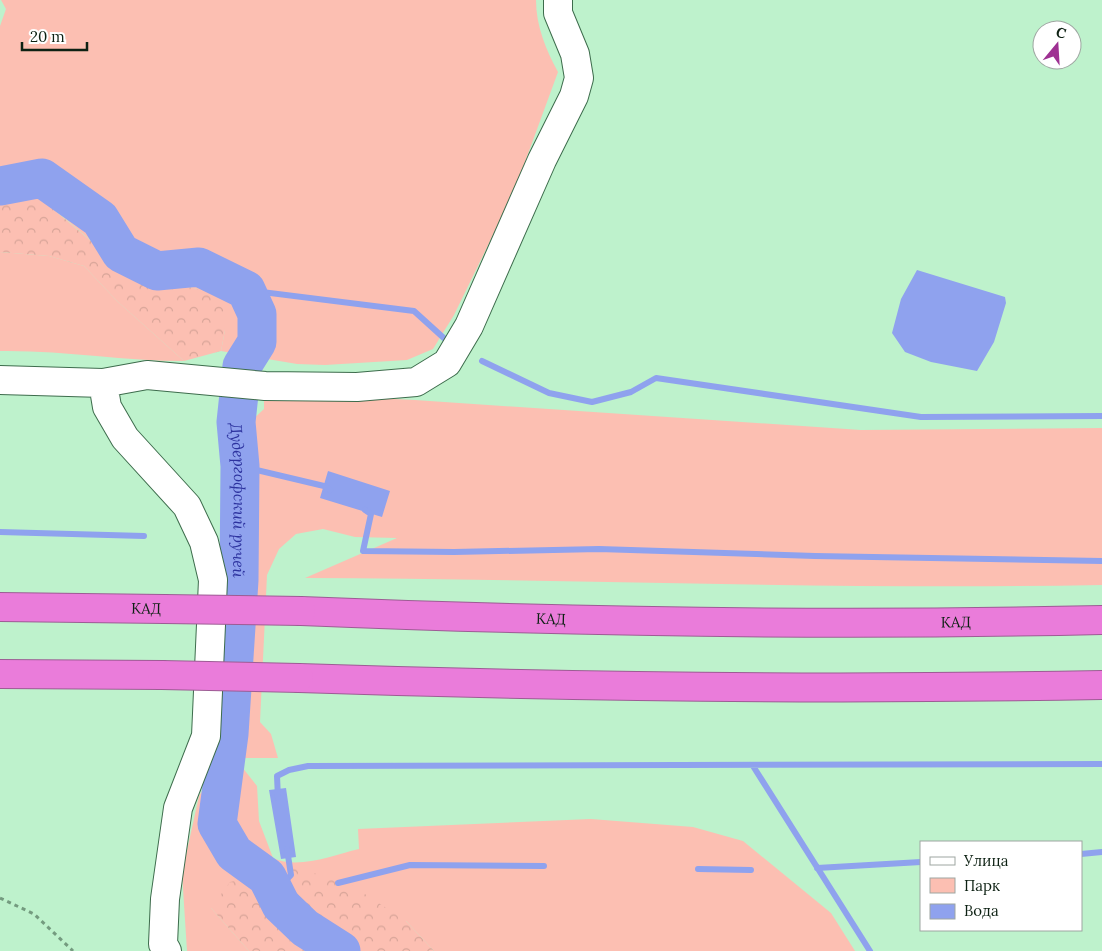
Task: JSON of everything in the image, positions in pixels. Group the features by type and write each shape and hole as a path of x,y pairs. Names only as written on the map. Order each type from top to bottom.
{"highway":[{"name":"КАД","path":"0,606 301,611 475,618 927,624 1102,620"},
{"path":"0,674 299,678 501,685 954,688 1102,685"}],"street":[{"path":"0,380 103,383 147,375 265,386 357,387 416,382 447,363 469,326 542,160 574,96 579,78 575,54 558,13 558,0"},
{"path":"103,383 107,407 125,438 187,506 204,542 213,580 206,736 177,818 165,899 163,944 167,951"}],"path":[{"path":"0,898 34,914 73,951"}],"green space":[{"path":"1,0 536,0 536,10 543,38 558,72 514,192 454,315 433,349 407,360 325,365 297,364 221,351 225,330 198,289 131,275 40,197 0,199 0,26 6,9"},
{"path":"39,197 131,275 198,289 222,297 225,330 221,351 184,361 117,301 84,266 49,256 0,252 0,199"},
{"path":"0,252 49,256 84,266 117,301 184,361 0,351"},
{"path":"264,393 415,400 861,430 1102,428 1102,585 903,586 305,578 397,538 355,537 323,529 296,534 279,549 267,575 260,722 271,734 278,758 233,758 239,726 247,573 244,519 251,421 264,409"},
{"path":"242,767 257,786 259,821 273,858 283,861 304,862 359,849 358,829 591,819 693,827 743,841 831,913 855,951 434,951 406,921 211,908 249,951 187,951 182,873 199,796 213,773"},
{"path":"290,867 345,881 406,921 434,951 249,951 211,908 230,882"}],"water":[{"path":"917,270 1005,297 1006,303 994,342 977,371 931,362 905,352 892,333 901,299"},
{"path":"328,471 390,491 382,517 320,498"},
{"path":"286,788 296,857 281,859 269,790"}],"waterway":[{"name":"Дудергофский ручей","path":"0,186 42,178 100,219 121,253 157,271 199,267 246,290 257,314 257,342 242,366 236,422 240,466 239,580 229,734 217,824 234,853 267,877 281,905 305,928 341,951"},
{"path":"246,290 414,311 446,340"},
{"path":"482,361 549,393 592,402 631,392 656,378 921,417 1102,416"},
{"path":"240,466 324,486 330,490"},
{"path":"365,510 371,514 363,551 454,552 599,549 815,556 1102,561"},
{"path":"0,532 144,536"},
{"path":"278,798 277,776 289,770 308,766 1102,764"},
{"path":"753,766 870,951"},
{"path":"275,892 291,875 287,849"},
{"path":"1082,854 1102,852"},
{"path":"817,868 920,862"},
{"path":"338,883 410,865 544,866"},
{"path":"698,869 751,870"}]}
